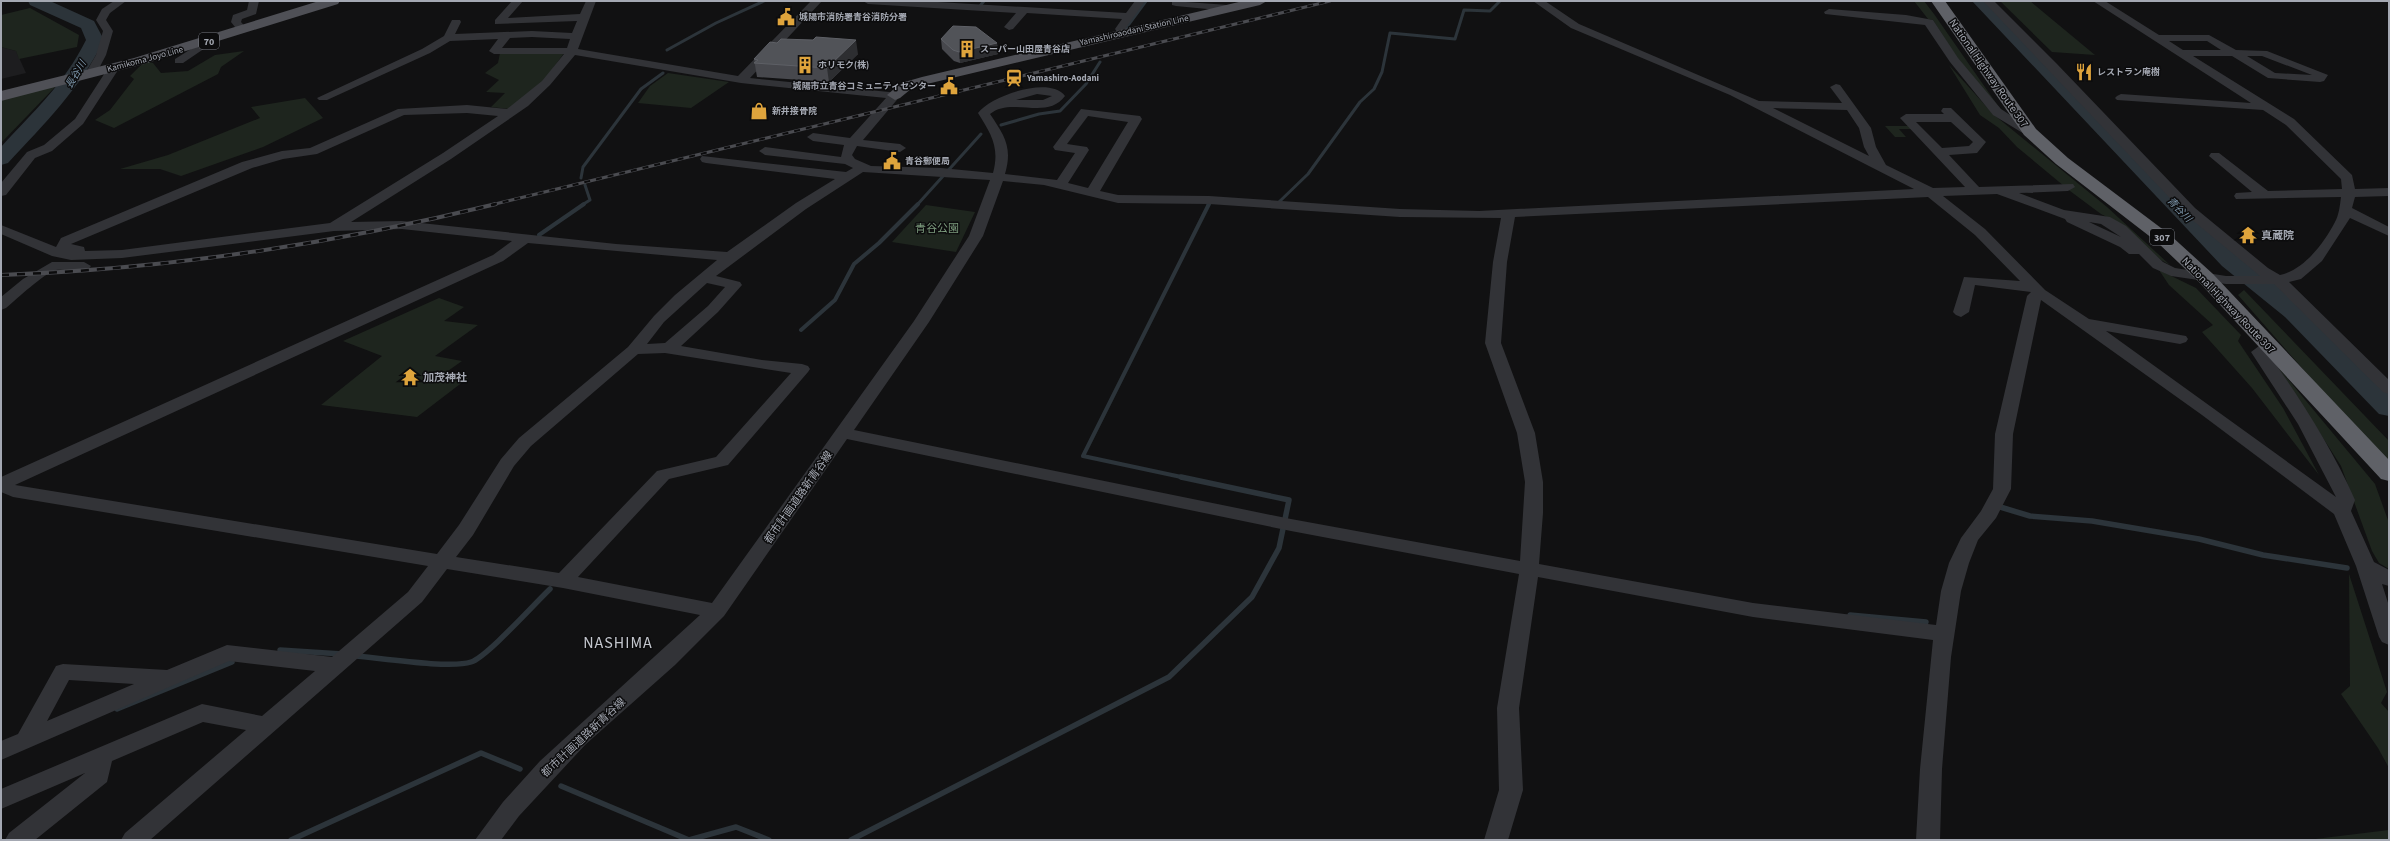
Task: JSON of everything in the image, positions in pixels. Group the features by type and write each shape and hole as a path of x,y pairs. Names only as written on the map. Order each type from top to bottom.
{"highway":[{"name":"National Highway Route 307","path":"1938,1 2030,132 2062,161 2163,238 2206,278 2389,474"}],"main road":[{"name":"Kamikoma Joyo Line","path":"1,96 114,68 207,42 333,1"},
{"name":"Yamashiroaodani Station Line","path":"895,95 906,86 926,80 1260,1"}],"street":[{"path":"86,75 100,55 108,31 101,20 106,11 121,1"},
{"path":"243,30 236,22 237,17 252,12 254,1"},
{"path":"518,1 499,22 584,17"},
{"path":"334,226 447,156 509,112 552,78 572,51 576,36 591,1"},
{"path":"741,80 817,1"},
{"path":"868,1 1000,5 1028,10 1129,16"},
{"path":"1009,27 1038,1"},
{"path":"1123,33 1120,29 1140,1"},
{"path":"1538,1 1575,26 1670,64 1756,104 1879,168 1930,192 1990,241 2035,289 2084,322 2208,411 2342,511 2366,566 2389,637"},
{"path":"1988,1 2053,66 2139,159 2190,211 2272,280 2389,389"},
{"path":"2099,2 2115,1"},
{"path":"1996,190 2040,207 2068,214 2105,220 2121,229 2158,265 2171,272 2226,280 2272,280 2296,276 2317,258 2343,221 2349,192 2346,178 2290,122 2099,2"},
{"path":"1176,3 1228,8"},
{"path":"1829,12 1906,18 1929,22 1954,60 1997,112 2030,132"},
{"path":"448,38 456,22"},
{"path":"506,36 494,51 572,51 741,80 867,94 895,95"},
{"path":"323,98 381,73 448,38 576,36"},
{"path":"2158,38 2209,38 2235,53 2272,76 2320,79 2322,75 2263,53 2235,53 2182,53"},
{"path":"179,61 207,42"},
{"path":"1,192 31,155 48,148 79,121 114,68"},
{"path":"1836,87 1865,128 1870,147 1880,164 1879,168"},
{"path":"848,160 846,151 895,95"},
{"path":"2121,98 2264,107"},
{"path":"1756,104 1850,107"},
{"name":"都市計画道路新青谷線","path":"487,840 511,809 548,768 578,738 668,659 717,611 844,433 921,322 976,236 998,178 1002,162 1000,138 984,113 987,109 998,105"},
{"path":"93,256 97,251 72,250 62,246 66,241 247,165 282,155 312,151 402,112 467,109 509,112"},
{"path":"1061,184 1083,150 1059,147 1085,112 1136,119 1093,191"},
{"path":"1940,152 1973,150 1980,142 1951,115 1906,118 1975,190"},
{"path":"813,137 900,148"},
{"path":"765,151 838,161 848,160 861,168 947,173 1061,184 1093,191 1118,199 1209,200 1400,213 1509,214 1930,192 2068,187"},
{"path":"2215,156 2263,194"},
{"path":"706,159 846,176"},
{"path":"133,840 415,597 443,562 507,463 525,442 634,350 659,319 704,278 730,257 801,206 846,176 861,168"},
{"path":"2242,196 2263,194 2389,192"},
{"path":"2346,211 2383,227 2389,232"},
{"path":"1496,840 1511,790 1508,708 1529,569 1534,513 1533,475 1526,433 1493,343 1500,262 1509,214"},
{"path":"2068,214 2080,224 2125,244 2153,270"},
{"path":"1,228 57,253 71,256 122,254 334,226 402,225 616,248 730,257"},
{"path":"5,487 498,258 525,238"},
{"path":"1,305 28,282 52,266 101,264 122,254"},
{"path":"669,348 713,309 735,285 704,278"},
{"path":"1961,312 1969,280 2035,289"},
{"path":"1928,840 1931,768 1951,591 1959,563 1970,538 1989,514 2002,489 2004,434 2035,289"},
{"path":"2084,322 2180,339"},
{"path":"2269,346 2259,352 2285,389 2330,462 2346,500 2342,511"},
{"path":"562,581 663,475 722,461 791,384 802,369 776,365 762,365 669,348 634,350"},
{"path":"844,433 1291,525 1753,610 1945,634"},
{"path":"5,487 562,581 717,611"},
{"path":"2366,566 2389,579"},
{"path":"1,751 227,652 337,663"},
{"path":"26,740 63,672 169,678"},
{"path":"1,799 202,713 266,725"},
{"path":"17,840 99,775 102,755"}],"shaded area":[{"path":"1,47 16,51 26,73 1,79"}],"green space":[{"path":"1914,1 1924,1 2003,113 1957,58 1933,20 1928,19"},
{"path":"2000,1 2030,1 2095,55 2052,52"},
{"path":"30,8 79,35 77,47 19,59 16,51 1,47 1,15"},
{"path":"244,51 221,67 218,74 114,128 95,120 110,110 134,79 130,76 145,61 153,63 161,73 188,71 215,55"},
{"path":"500,53 564,53 543,82 509,109 491,107 505,93 486,92 499,80 485,73 498,63"},
{"path":"1949,65 1993,114 2107,207 2170,265 2161,260 2120,224 2101,214 2070,191 2017,147 1999,128 1980,115"},
{"path":"668,73 729,82 691,108 638,103 650,86"},
{"path":"56,86 1,143 1,100"},
{"path":"305,98 323,118 263,147 181,176 160,169 120,169 168,155 260,118 251,107"},
{"path":"1885,126 1909,126 1912,129 1899,129 1906,137 1895,137"},
{"name":"青谷公園","path":"926,205 975,212 956,252 892,242"},
{"path":"2159,270 2196,288 2241,335 2238,341 2283,408 2319,475 2252,388 2202,332 2213,325 2169,285"},
{"path":"2244,290 2389,441 2389,467 2238,295"},
{"path":"439,298 464,307 444,321 478,325 435,356 462,361 445,373 468,378 417,417 321,405 382,356 343,341"},
{"path":"2277,366 2375,484 2389,523 2389,569 2379,563 2372,551 2341,466"},
{"path":"2349,574 2387,692 2381,703 2389,712 2389,768 2378,748 2341,694 2350,686"},
{"path":"2389,830 2389,840 2307,840"}],"building":[{"path":"953,26 976,27 997,43 959,52 953,50 941,39"},
{"path":"816,37 856,40 827,68 754,63 758,60 754,59 770,42 777,43 781,39 813,40"}],"waterway":[{"name":"長谷川","path":"1,159 66,89 82,66 95,40 88,25 36,1"},
{"path":"667,50 716,23 764,1"},
{"path":"980,6 984,1"},
{"path":"1126,28 1146,1"},
{"path":"1279,202 1308,174 1360,102 1374,89 1382,72 1390,33 1455,39 1464,10 1490,11 1500,1"},
{"name":"青谷川","path":"1980,1 2230,261 2293,311 2333,349 2389,408"},
{"path":"1001,125 1039,114 1060,111 1086,84 1100,62"},
{"path":"581,178 583,167 641,89 663,73"},
{"path":"917,205 981,134"},
{"path":"582,205 590,200 585,185"},
{"path":"539,235 584,204"},
{"path":"1186,478 1083,456 1209,204"},
{"path":"801,330 835,300 854,264 879,243 917,205"},
{"path":"851,840 1169,677 1252,597 1279,548 1289,500 1181,477"},
{"path":"1997,506 2030,516 2092,521 2199,539 2263,555 2347,568"},
{"path":"355,656 432,664 461,664 471,662 499,640 550,589"},
{"path":"1850,615 1926,622"},
{"path":"280,650 342,654"},
{"path":"117,709 232,662"},
{"path":"291,840 481,753 520,769"},
{"path":"561,786 689,840 736,827 769,840"}],"railway":[{"path":"491,205 1330,1"},
{"path":"1,275 126,267 250,252 373,231 496,204"}],"place":[{"name":"城陽市消防署青谷消防分署","path":"786,17"},
{"name":"スーパー山田屋青谷店","path":"967,49"},
{"name":"ホリモク(株)","path":"805,65"},
{"name":"レストラン庵樹","path":"2084,72"},
{"name":"Yamashiro-Aodani","path":"1014,78"},
{"name":"城陽市立青谷コミュニティセンター","path":"949,86"},
{"name":"新井接骨院","path":"759,111"},
{"name":"青谷郵便局","path":"892,161"},
{"name":"真蔵院","path":"2248,235"},
{"name":"加茂神社","path":"410,377"}],"district":[{"name":"NASHIMA","path":"618,642"}]}
